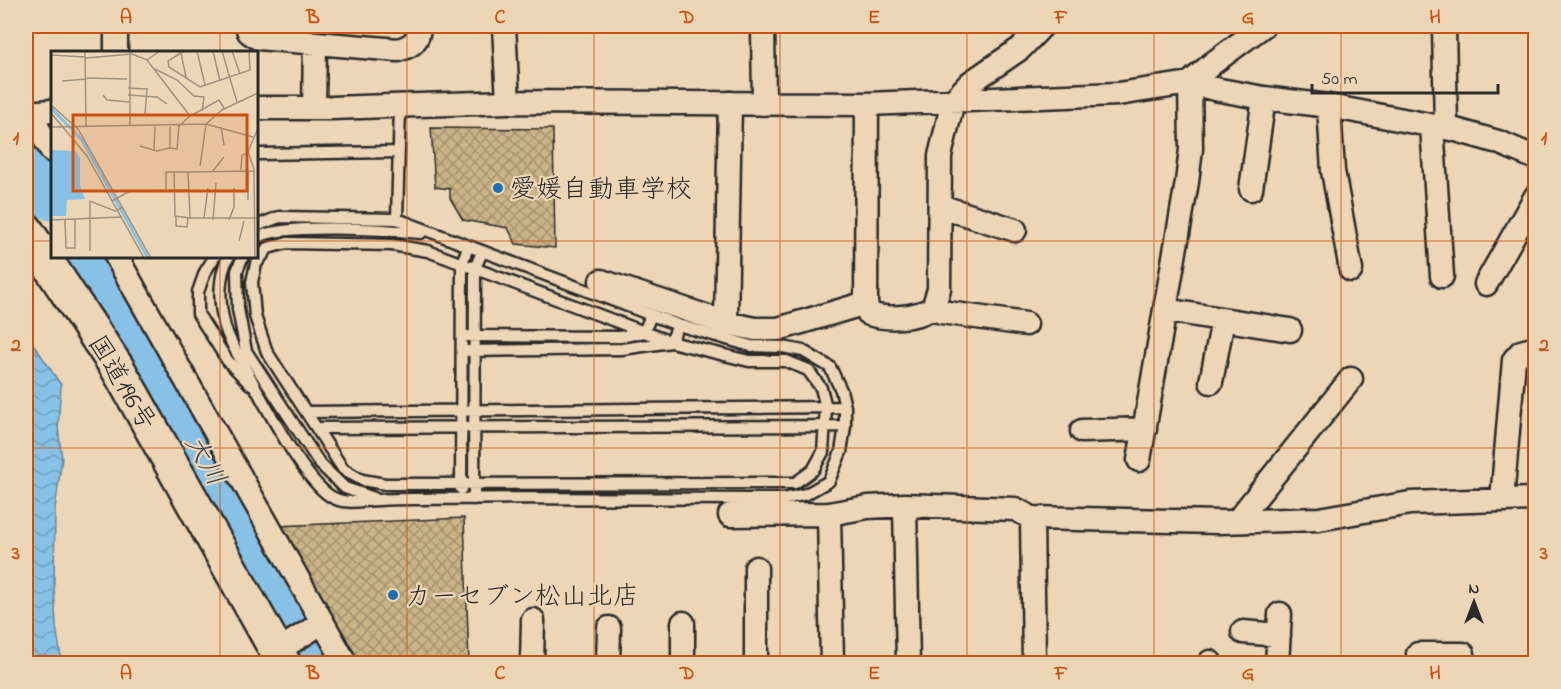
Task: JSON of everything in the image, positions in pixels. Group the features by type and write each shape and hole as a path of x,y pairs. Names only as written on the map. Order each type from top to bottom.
{"highway":[{"name":"国道196号","path":"26,230 118,369 284,652"}],"street":[{"path":"116,26 116,51"},
{"path":"247,26 249,32 258,38 398,50 410,46 419,36 419,26"},
{"path":"504,26 508,102"},
{"path":"763,26 764,104"},
{"path":"867,104 866,303 869,314 878,317 919,315 933,308 939,289 940,156 953,101 970,83 1021,48 1042,26"},
{"path":"1190,82 1263,26"},
{"path":"1442,276 1439,127 1444,26"},
{"path":"314,108 315,43"},
{"path":"1139,460 1191,149 1190,82"},
{"path":"258,108 508,102 867,104 1118,94 1190,82 1264,98 1329,106 1439,127 1498,142 1536,158"},
{"path":"1251,189 1264,98"},
{"path":"726,323 730,103"},
{"path":"1329,106 1333,171 1352,270"},
{"path":"26,113 51,111"},
{"path":"26,113 51,149"},
{"path":"1486,284 1536,196"},
{"path":"940,206 1015,230"},
{"path":"117,258 320,625 346,663"},
{"path":"601,281 726,323 755,329 778,329 866,303"},
{"path":"933,308 941,312 1026,324"},
{"path":"1165,310 1290,330"},
{"path":"1211,382 1223,320"},
{"path":"1502,500 1514,360 1521,352 1536,348"},
{"path":"1237,521 1351,379"},
{"path":"1082,431 1144,429"},
{"path":"730,515 829,514 868,507 905,505 1015,509 1032,518 1237,521 1319,519 1410,503 1536,499"},
{"path":"905,505 908,663"},
{"path":"829,514 832,663"},
{"path":"1032,518 1034,663"},
{"path":"756,568 756,663"},
{"path":"532,663 533,620"},
{"path":"682,663 683,623"},
{"path":"1243,633 1280,624 1277,663"},
{"path":"284,652 320,625"},
{"path":"608,663 609,628"},
{"path":"1433,657 1463,654"}],"lane":[{"path":"397,219 400,106"},
{"path":"258,154 398,152"},
{"path":"258,225 279,217"},
{"path":"229,258 223,267 221,290 224,323 259,393 311,478 331,497 352,503 377,500 460,498 784,499 806,494 829,481 841,452 845,426 842,390 830,367 803,351 783,347 751,346 678,325 397,219 279,217 258,219"},
{"path":"258,238 282,230 394,230 436,235"},
{"path":"287,243 392,245 428,251 462,263 671,342 749,361 786,361 808,370 821,388 826,408 823,453 813,470 795,483 386,484 362,480 343,469 267,352 255,316 252,282 256,264 268,248 287,243"},
{"path":"460,498 462,263 468,247"},
{"path":"474,499 475,268 482,252"},
{"path":"214,258 198,292 198,314 227,360 259,393"},
{"path":"242,258 237,271 238,309 246,351 320,464 345,488 377,500"},
{"path":"644,332 651,315"},
{"path":"671,342 678,325"},
{"path":"461,336 620,337 644,332"},
{"path":"461,351 622,349 671,342"},
{"path":"306,412 845,407"},
{"path":"317,428 845,426"}],"water":[{"path":"26,333 61,385 58,428 62,458 55,509 54,585 56,627 62,663 26,663"}],"building":[{"name":"愛媛自動車学校","path":"431,128 553,129 555,248 516,244 508,228 463,220 450,198 450,189 435,187"},
{"name":"カーセブン松山北店","path":"464,518 469,664 360,664 277,526"}],"waterway":[{"name":"大川","path":"26,163 51,197"},
{"name":"大川","path":"92,258 322,664"}],"place":[{"name":"愛媛自動車学校","path":"498,188"},
{"name":"カーセブン松山北店","path":"393,595"}]}
